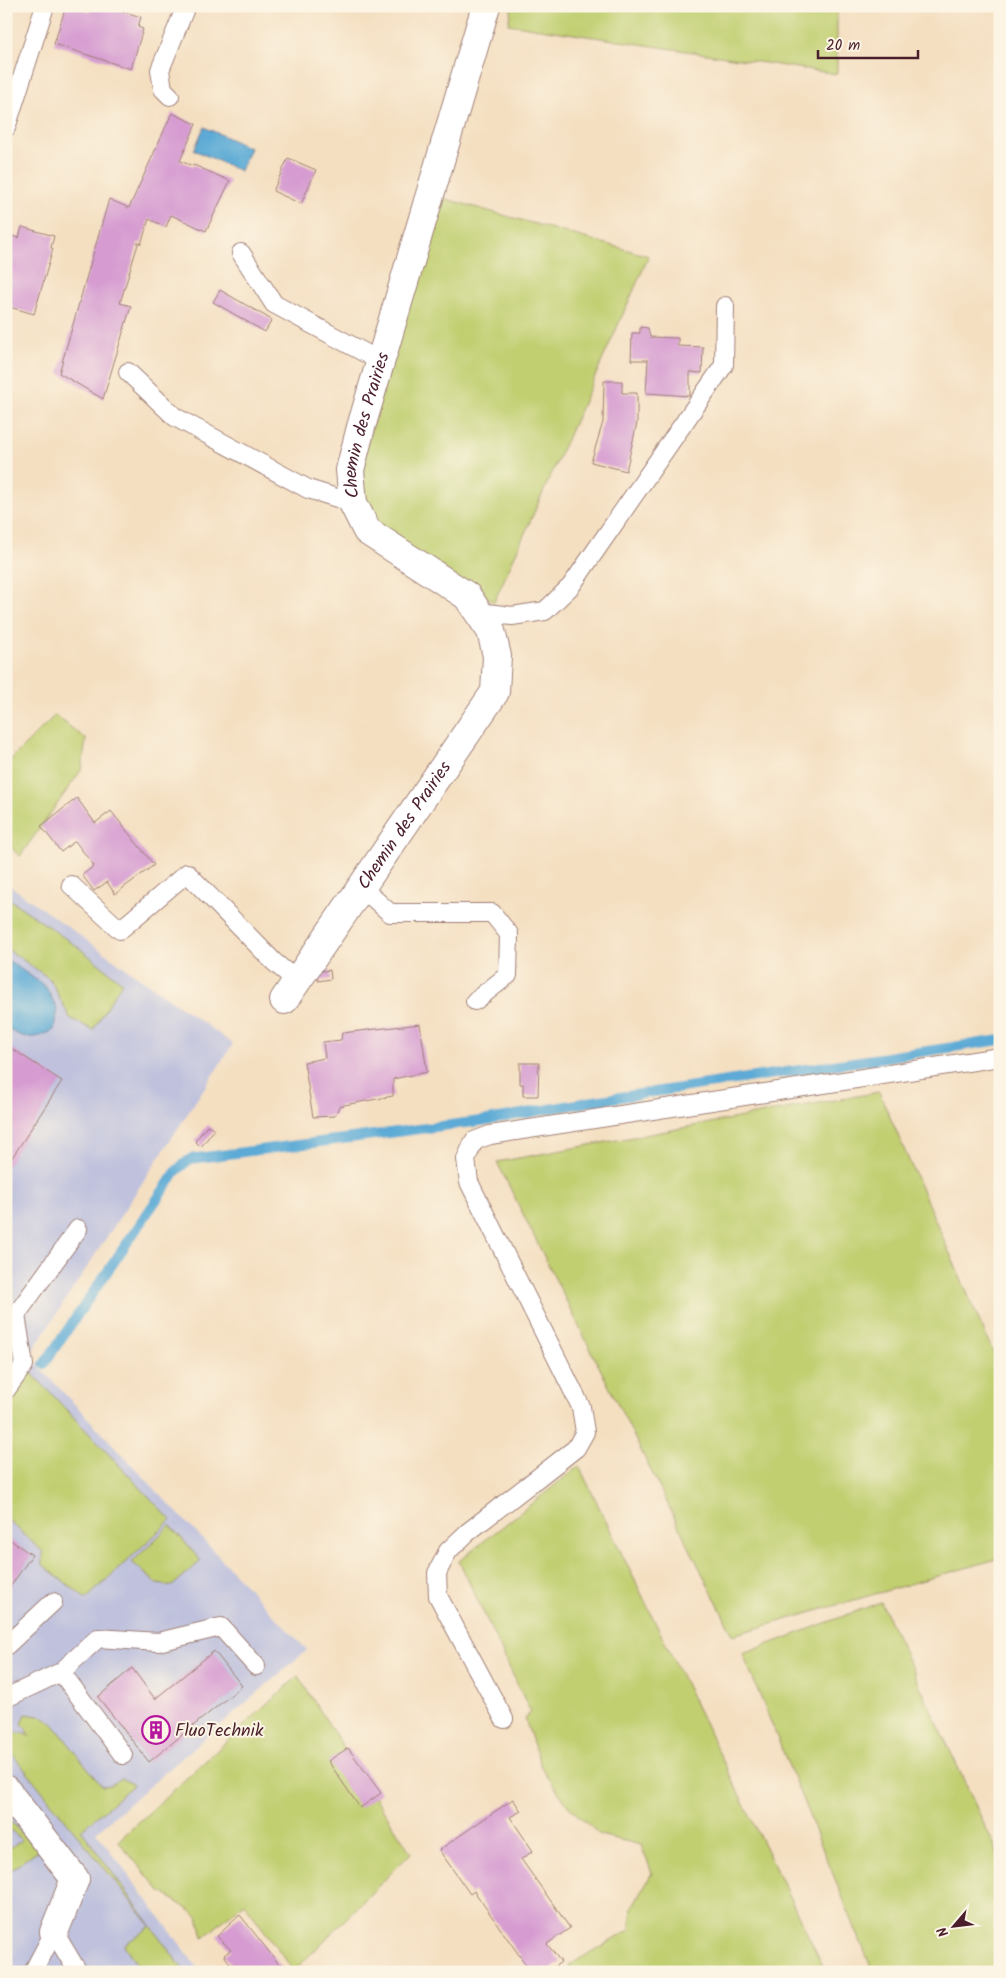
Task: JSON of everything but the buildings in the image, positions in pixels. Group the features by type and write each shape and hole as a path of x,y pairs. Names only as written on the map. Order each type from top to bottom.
{"street":[{"name":"Chemin des Prairies","path":"291,990 495,692 497,656 491,631 467,596 367,531 353,503 350,470 380,362 486,6"},
{"path":"6,1790 75,1879 54,1932"}],"lane":[{"path":"6,128 45,6"},
{"path":"170,96 162,89 160,70 186,6"},
{"path":"241,253 274,304 380,362"},
{"path":"478,612 512,616 545,611 571,586 724,365 725,306"},
{"path":"128,372 175,417 308,489 353,503"},
{"path":"71,884 120,930 187,873 274,962 291,990"},
{"path":"361,887 390,913 492,913 509,934 508,975 475,1001"},
{"path":"504,1720 438,1596 437,1572 448,1551 461,1538 576,1448 585,1432 581,1407 469,1182 466,1158 474,1141 490,1135 1000,1057"},
{"path":"6,1390 24,1365 11,1312 78,1228"},
{"path":"6,1646 53,1602"},
{"path":"6,1698 61,1672 98,1638 158,1642 221,1627 256,1666"},
{"path":"61,1672 122,1755"},
{"path":"32,1972 54,1932"},
{"path":"54,1932 78,1972"}],"shaded area":[{"path":"6,883 233,1044 29,1356 307,1650 96,1832 201,1972 6,1972"}],"green space":[{"path":"512,6 837,6 837,74 508,24"},
{"path":"439,197 649,256 494,602 386,535 362,495 364,454"},
{"path":"55,715 86,739 82,769 20,856 6,843 6,767 11,759"},
{"path":"6,897 79,948 122,982 93,1030 70,1018 50,979 6,948"},
{"path":"879,1092 1000,1368 1000,1558 733,1635 497,1162"},
{"path":"27,1368 171,1520 86,1599 43,1565 43,1552 6,1518 6,1396"},
{"path":"579,1466 826,1972 572,1972 569,1965 630,1930 632,1907 652,1873 641,1845 600,1835 569,1807 542,1769 525,1719 530,1711 459,1561"},
{"path":"170,1525 201,1561 172,1586 157,1584 132,1562"},
{"path":"881,1602 1000,1858 1000,1972 873,1972 743,1654"},
{"path":"298,1676 411,1853 294,1971 244,1903 203,1938 198,1916 160,1891 118,1841"},
{"path":"26,1714 45,1717 54,1725 102,1786 111,1785 122,1778 133,1785 81,1830 185,1972 142,1972 124,1945 151,1926 9,1750 16,1731 19,1734 24,1732 30,1737 22,1724"},
{"path":"6,1817 38,1850 6,1874 6,1851 21,1840 10,1829 6,1832"}],"water":[{"path":"204,127 250,148 240,171 194,150"},
{"path":"6,959 45,986 57,1008 54,1030 41,1036 25,1037 6,1028"}],"waterway":[{"path":"44,1364 177,1170 190,1159 488,1120 594,1101 1000,1040"}],"place":[{"name":"FluoTechnik","path":"156,1730"}]}
